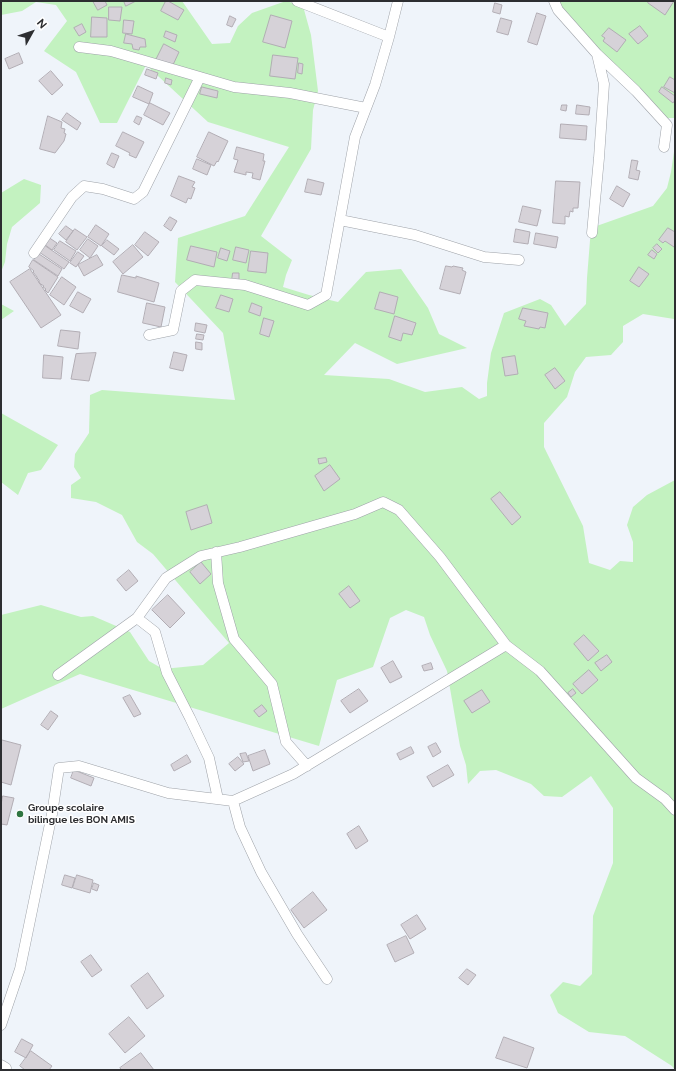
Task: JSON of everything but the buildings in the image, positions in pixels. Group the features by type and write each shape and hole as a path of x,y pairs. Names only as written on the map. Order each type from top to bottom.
{"street":[{"path":"297,1 389,37"},
{"path":"149,335 173,330 181,291 196,280 245,286 308,304 326,295 355,137 375,85 398,1"},
{"path":"554,1 558,10 597,54 636,90 667,125 664,147"},
{"path":"79,46 111,51 234,87 290,92 366,108"},
{"path":"592,233 604,84 597,54"},
{"path":"34,253 72,197 84,186 103,189 134,199 143,192 200,77"},
{"path":"340,220 415,235 484,257 519,260"},
{"path":"58,675 137,618 166,578 201,556 240,547 355,514 383,502 399,510 404,515 440,557 506,645 540,671 636,778 665,799 675,810"},
{"path":"216,552 218,583 234,639 272,684 286,742 307,766"},
{"path":"137,618 155,632 167,673 209,758 218,799"},
{"path":"1,1025 20,969 52,814 59,768 79,766 168,793 233,801 293,774 307,766 506,645"},
{"path":"233,801 240,827 261,872 297,934 326,979"}],"green space":[{"path":"1,1 182,1 212,44 230,43 238,26 252,13 286,1 303,6 311,35 318,91 313,110 311,149 261,236 292,260 283,287 338,302 366,272 401,269 428,308 439,334 467,348 397,364 355,343 324,375 389,379 425,392 462,387 479,399 487,396 487,383 491,353 504,313 540,299 551,305 565,326 586,304 591,228 653,206 667,188 675,145 675,318 643,314 623,326 623,342 611,355 586,357 575,372 567,397 544,423 544,447 583,526 589,563 610,570 620,561 633,562 633,542 627,525 633,507 647,495 675,480 675,1070 672,1066 625,1036 589,1032 558,1013 550,995 563,982 580,986 592,974 593,916 613,863 613,808 591,776 562,797 544,796 531,784 496,770 480,771 468,784 466,765 460,746 447,671 430,635 424,617 406,610 390,618 373,667 337,680 319,746 80,674 1,709 1,615 41,605 81,617 93,616 130,632 149,661 163,669 203,665 229,643 153,554 137,542 122,515 96,502 71,498 71,485 81,478 74,467 75,454 89,433 90,395 102,390 235,400 223,333 175,282 178,238 245,216 289,147 208,122 146,65 117,123 100,123 76,72 44,51 67,21 56,5 36,2 22,11 1,15"},
{"path":"557,1 675,1 675,118 654,118 644,102"},
{"path":"24,179 41,185 40,203 12,227 7,244 5,262 1,272 1,193"},
{"path":"1,304 14,311 1,320"},
{"path":"1,413 58,445 41,470 28,473 18,495 1,482"}],"place":[{"name":"Groupe scolaire bilingue les BON AMIS","path":"20,814"}]}
